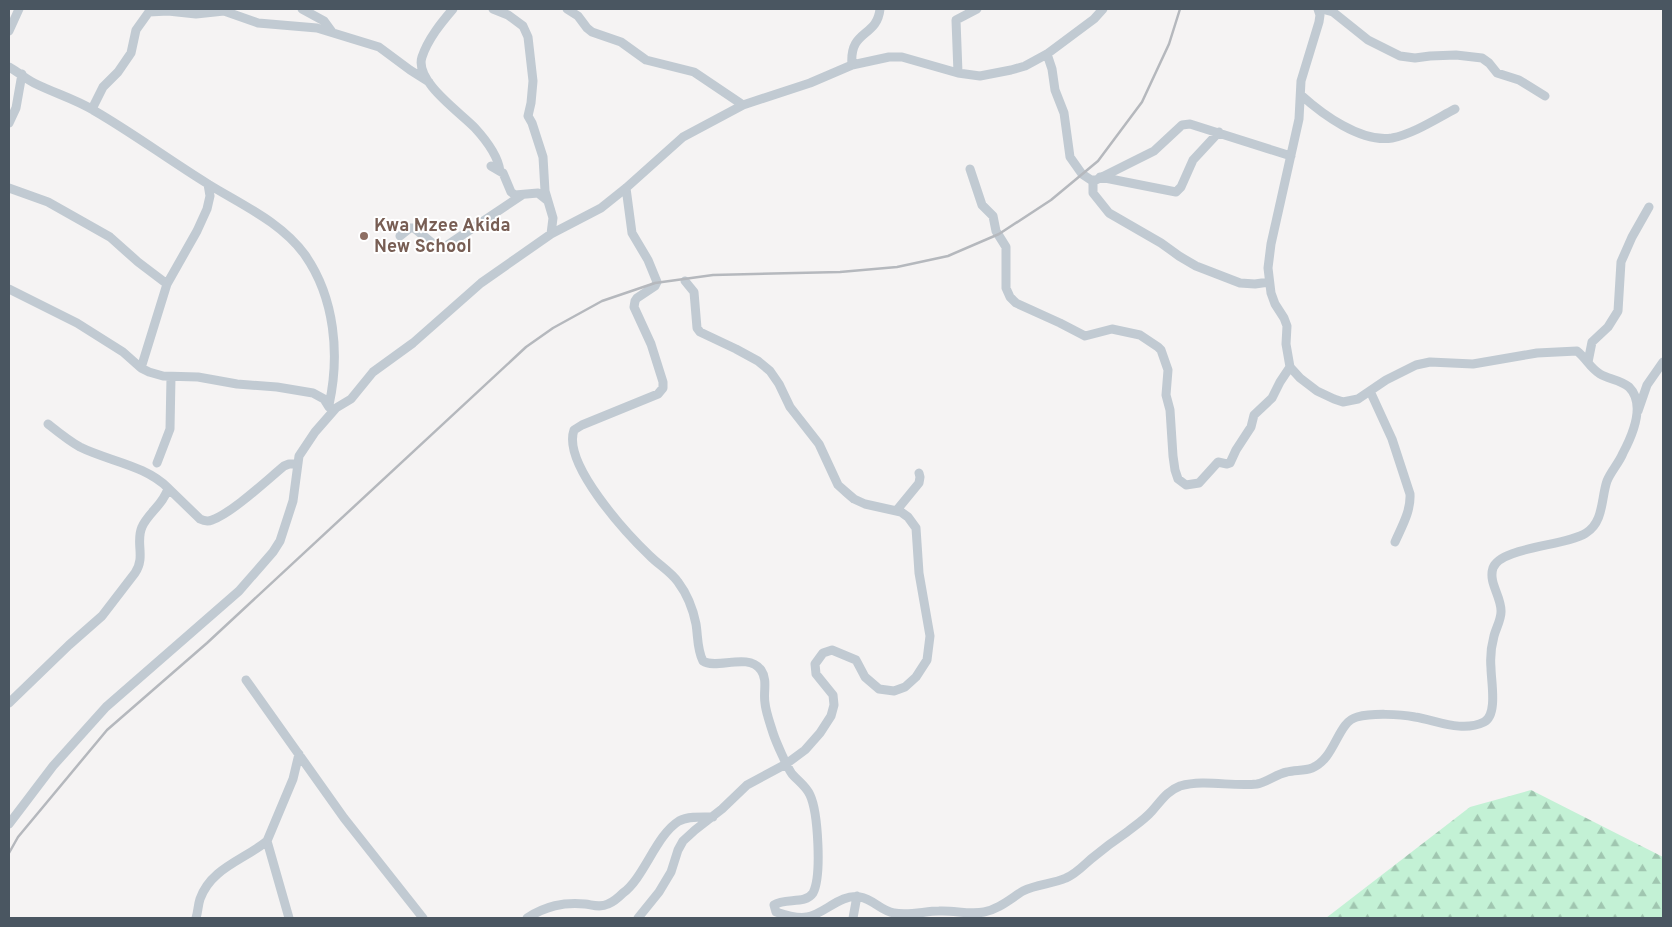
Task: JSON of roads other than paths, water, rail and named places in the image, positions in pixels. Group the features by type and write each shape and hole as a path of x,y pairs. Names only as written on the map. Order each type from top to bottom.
{"street":[{"path":"9,31 19,9"},
{"path":"302,9 324,21 332,32"},
{"path":"453,9 436,29 421,58 423,69 429,82 440,97 466,119 485,140 497,158 500,171"},
{"path":"493,9 523,26 528,37 533,82 528,116 543,157 544,184 553,218 551,234"},
{"path":"567,9 578,16 592,32 620,42 646,60 694,72 743,106"},
{"path":"852,64 851,54 854,43 872,27 878,19 880,9"},
{"path":"958,73 956,20 977,9"},
{"path":"9,824 53,766 100,712 239,591 273,552 280,541 293,501 297,464 302,449 329,416 336,408 351,399 373,372 413,343 481,283 551,234 601,208 683,136 743,106 810,83 852,64 889,57 902,58 958,73 980,76 998,74 1025,66 1047,54 1094,19 1103,9"},
{"path":"1546,96 1519,80 1497,73 1482,58 1456,55 1415,58 1400,56 1368,40 1333,12 1320,9 1320,22 1301,81 1299,119 1271,244 1268,268 1274,304 1287,326 1286,344 1290,368 1317,391 1334,400 1348,402 1358,399 1399,372 1416,365 1430,362 1473,364 1537,353 1577,351 1582,354 1593,369 1603,376 1627,385 1636,402 1636,416"},
{"path":"92,109 104,87 132,53 136,30 150,10 196,14 224,11 258,23 306,26 332,32 380,47 429,82"},
{"path":"1047,54 1064,113 1070,157 1082,174 1097,179 1176,192 1181,187 1193,160 1219,132"},
{"path":"9,67 33,82 92,109 208,184 276,225 294,241 306,256 326,296 333,336 334,359 329,416"},
{"path":"9,123 16,108 22,74"},
{"path":"1301,95 1338,124 1351,130 1384,138 1393,138 1425,125 1455,109"},
{"path":"1270,282 1255,284 1240,282 1203,268 1179,256 1161,243 1109,213 1093,193 1097,179 1154,151 1182,125 1190,124 1219,132 1231,138 1291,156"},
{"path":"491,166 504,175 511,192 515,195 538,193 548,202"},
{"path":"970,169 982,204 993,216 996,231 1006,247 1006,288 1010,297 1016,303 1085,336 1112,329 1140,335 1158,346 1161,350 1168,370 1166,396 1170,410 1175,470 1181,482 1186,485 1199,483 1218,462 1230,463 1251,427 1254,415 1272,398 1290,368"},
{"path":"141,368 167,284 207,210 210,196 208,184"},
{"path":"9,188 48,202 110,237 167,284"},
{"path":"626,188 632,232 648,260 657,282 637,298 634,307 651,344 663,382 663,388 658,394 582,425 574,430 572,441 584,476 592,488 618,521 649,555 678,582 693,610 703,661 710,664 733,661 743,662 757,666 761,670 765,684 765,704 776,740 786,764 805,787 813,804 818,840 817,878 814,890 810,896 803,899 778,902 774,905 776,912 783,914 808,917 839,902 857,896 863,897 889,912 900,914 940,910 984,912 1002,905 1024,891 1064,879 1138,824 1167,793 1179,787 1194,784 1258,784 1285,772 1308,769 1318,765 1327,757 1346,722 1354,718 1365,715 1418,717 1434,722 1462,726 1485,722 1491,716 1493,705 1490,653 1501,611 1492,576 1495,563 1514,553 1569,540 1589,532 1598,520 1607,482 1622,455 1647,385 1663,362"},
{"path":"400,236 408,229 414,228 436,246 443,248 522,195"},
{"path":"1588,362 1592,342 1608,327 1618,311 1622,262 1632,237 1649,207"},
{"path":"638,918 671,872 683,841 713,817 747,785 786,764 805,750 820,733 831,716 834,705 833,695 816,674 815,664 823,653 832,650 856,660 864,677 880,689 894,691 904,687 916,677 927,660 930,636 919,573 918,534 914,523 908,516 896,511 860,502 838,485 819,444 790,406 770,371 736,349 700,332 697,328 694,292 684,281"},
{"path":"9,289 77,323 123,352 141,368 149,372 170,377 198,377 237,384 277,387 313,393 324,399 329,405"},
{"path":"157,462 170,429 170,377"},
{"path":"1370,391 1392,439 1410,494 1408,510 1395,542"},
{"path":"48,424 79,447 134,468 164,484 200,519 206,521 213,520 228,510 284,466 297,464"},
{"path":"896,511 919,483 919,473"},
{"path":"9,703 102,616 135,573 140,566 141,529 165,497 168,488"},
{"path":"246,680 344,818 423,918"},
{"path":"196,918 200,899 207,885 217,874 230,864 256,850 267,840 293,779 299,754"},
{"path":"528,918 538,911 556,905 571,903 596,906 608,904 626,892 661,840 679,821 695,817 713,817"},
{"path":"267,840 289,918"},
{"path":"853,918 857,896"},
{"path":"917,912 931,918"}],"railway":[{"path":"9,853 18,837 107,730 207,643 526,347 553,328 602,301 655,283 713,275 840,272 897,267 948,256 999,234 1051,200 1098,161 1142,102 1169,44 1180,9"}],"place":[{"name":"Kwa Mzee Akida New School","path":"364,236"}]}
